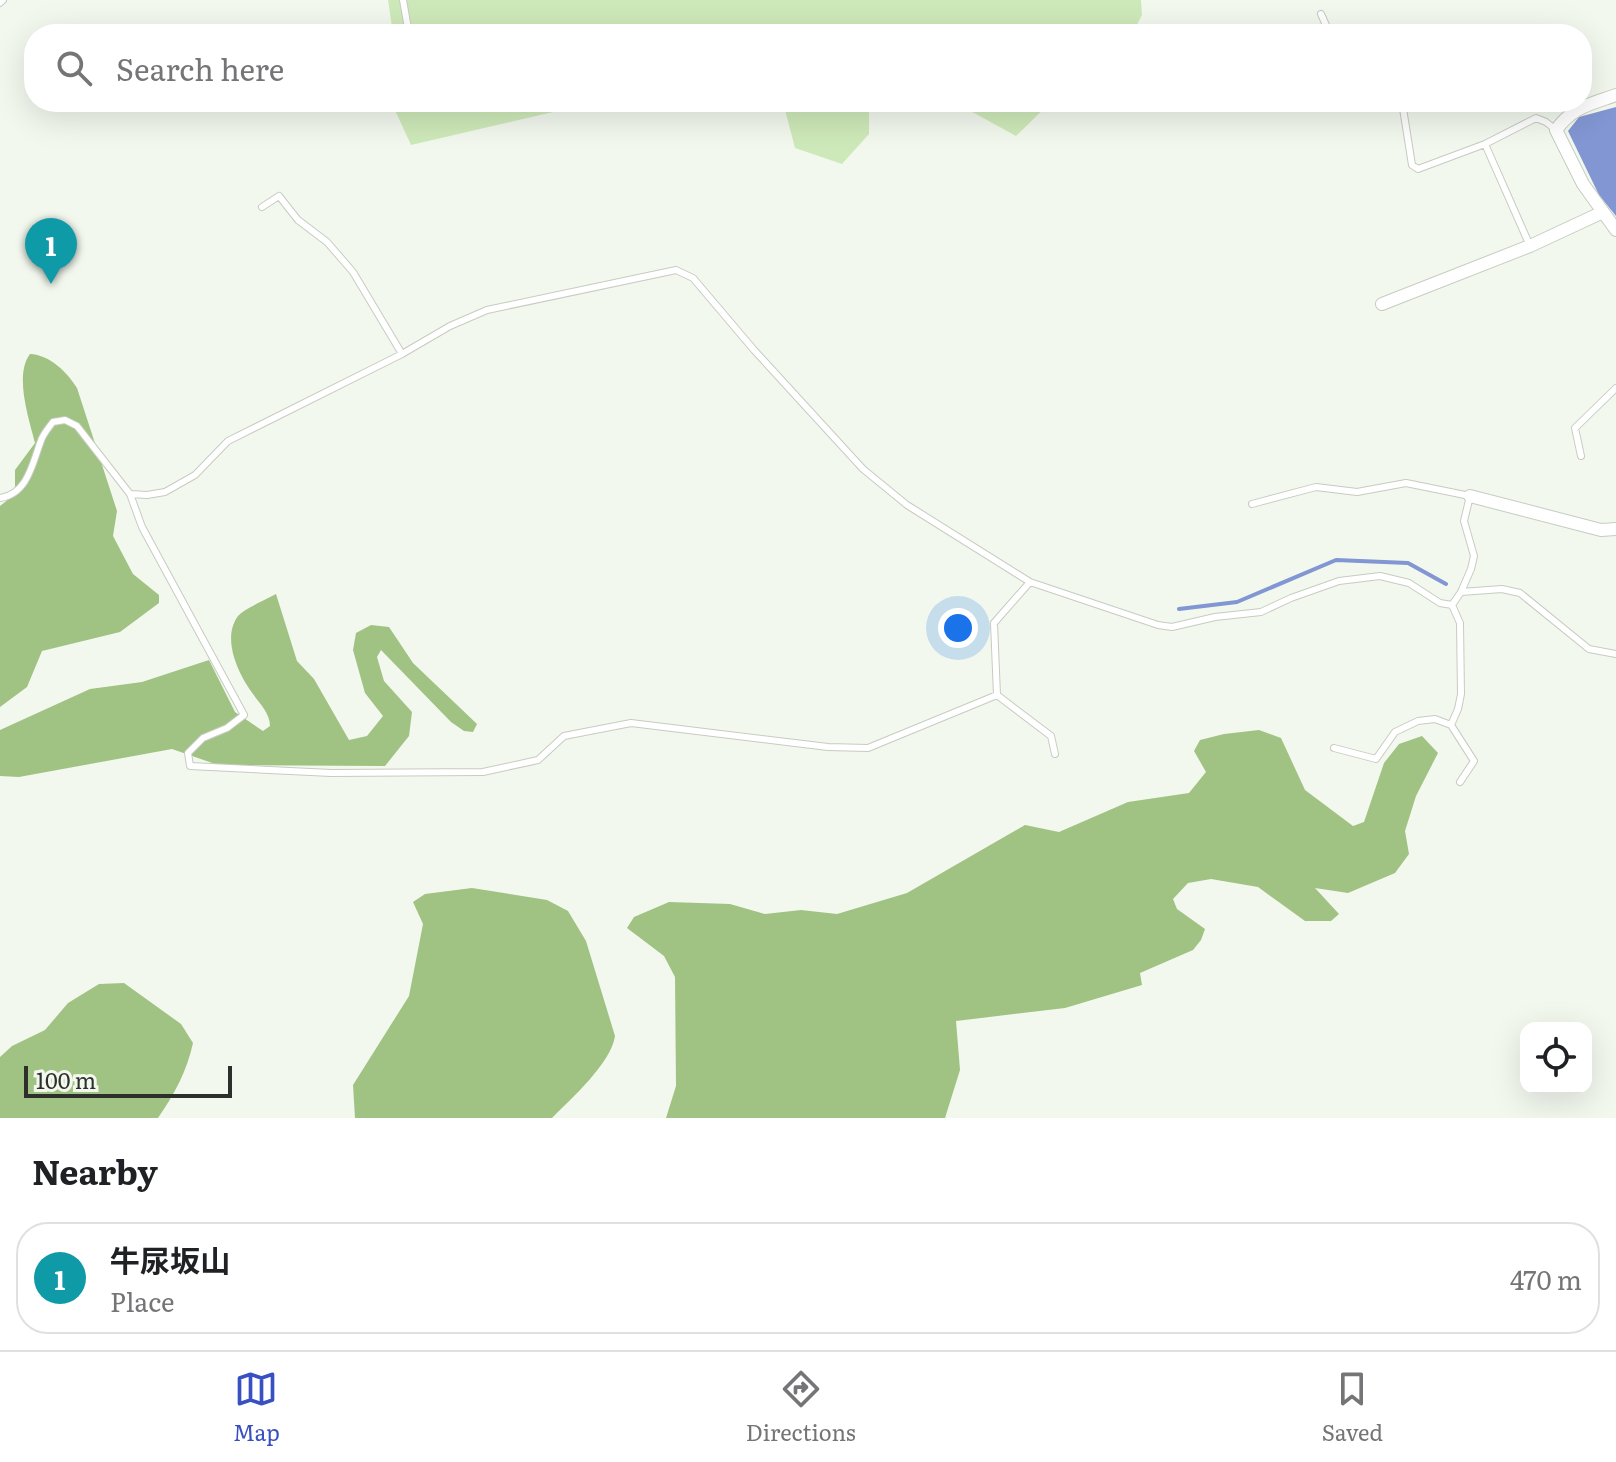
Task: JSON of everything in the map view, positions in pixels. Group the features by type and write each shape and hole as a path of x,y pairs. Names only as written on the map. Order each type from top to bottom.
{"street":[{"path":"1592,104 1616,95"},
{"path":"1572,112 1556,130 1583,184 1616,230"},
{"path":"1382,304 1530,246 1603,212"},
{"path":"1470,496 1601,530 1616,529"}],"lane":[{"path":"403,0 407,24"},
{"path":"1321,14 1326,24"},
{"path":"1404,112 1412,165 1418,169 1485,144 1536,118 1556,130"},
{"path":"1485,144 1530,246"},
{"path":"262,207 279,196 298,220 327,242 353,272 402,354"},
{"path":"130,494 165,492 195,475 228,441 402,354 450,326 487,310 676,270 693,278 863,469 907,505 1030,582 1172,627 1215,617 1261,612 1339,581 1380,576 1409,583 1440,603 1452,605"},
{"path":"1581,456 1575,428 1616,388"},
{"path":"0,498 19,489 32,471 43,435 53,422 65,420 77,426 130,494 142,527 244,715 227,728 203,738 188,753 190,766 331,773 483,772 538,760 564,736 631,723 828,747 868,748 997,695"},
{"path":"1252,504 1316,487 1357,492 1406,483 1470,496 1464,521 1474,556 1461,592 1452,605"},
{"path":"997,695 994,623 1030,582"},
{"path":"1461,592 1502,589 1520,593 1589,649 1616,654"},
{"path":"1451,725 1461,694 1460,623 1452,605"},
{"path":"997,695 1051,736 1055,754"},
{"path":"1334,748 1376,759 1395,732 1418,721 1435,719 1451,725 1474,761 1460,782"}],"green space":[{"path":"388,0 1141,0 1142,15 1137,24 392,24"},
{"path":"396,112 553,112 411,145"},
{"path":"786,112 869,112 869,134 842,164 795,148"},
{"path":"972,112 1041,112 1016,136"},
{"path":"30,354 44,357 57,365 77,388 117,511 113,536 133,574 159,595 159,603 120,632 42,651 27,687 0,707 0,506 15,494 15,470 35,443 23,385 25,363"},
{"path":"276,594 297,661 314,679 349,740 367,736 383,716 365,693 353,650 356,633 371,625 389,627 413,663 477,724 473,732 464,731 451,722 381,650 377,657 384,681 412,712 409,736 385,766 218,765 172,749 19,777 0,776 0,730 90,689 142,682 209,660 235,712 263,731 270,726 268,717 238,667 231,635 241,613"},
{"path":"1259,730 1281,738 1305,790 1353,826 1364,822 1384,763 1399,744 1422,736 1438,753 1416,796 1405,831 1409,854 1395,873 1348,893 1315,888 1339,914 1331,921 1305,921 1258,887 1211,879 1188,883 1173,899 1177,909 1205,929 1201,940 1193,950 1140,973 1142,985 1065,1008 956,1021 960,1070 945,1118 666,1118 676,1086 675,977 664,956 627,928 634,917 669,902 730,904 765,914 801,910 837,914 907,893 1025,825 1059,832 1128,802 1189,793 1206,772 1194,751 1200,740"},
{"path":"472,888 547,900 568,911 586,941 615,1036 612,1046 590,1080 552,1118 355,1118 353,1085 409,996 423,924 413,902 425,894"},
{"path":"124,983 181,1024 193,1043 179,1082 158,1118 0,1118 0,1057 12,1046 45,1030 68,1003 99,984"}],"water":[{"path":"1616,107 1616,216 1599,195 1568,131 1579,117"}],"waterway":[{"path":"1179,609 1237,602 1336,560 1408,563 1446,584"}],"place":[{"name":"牛尿坂山","path":"51,284"}]}
